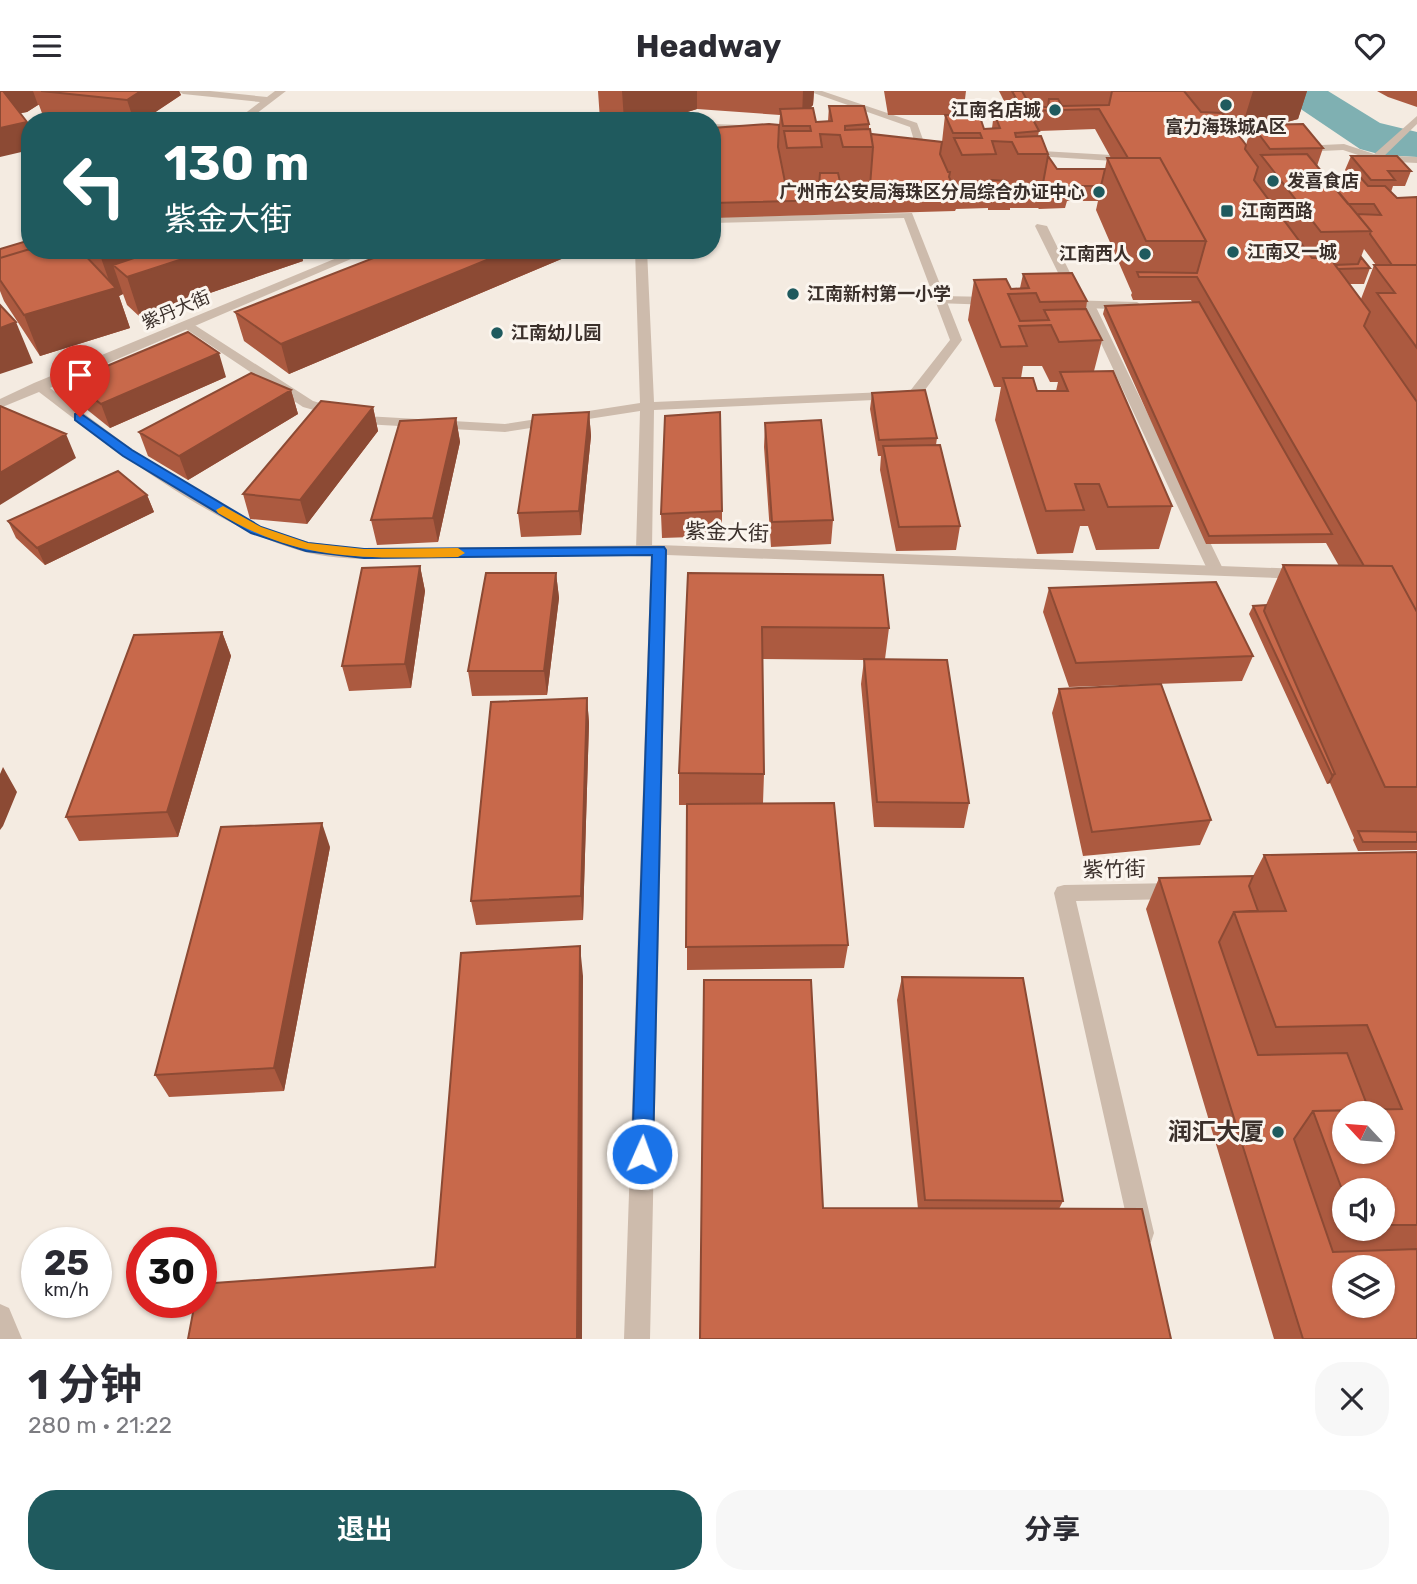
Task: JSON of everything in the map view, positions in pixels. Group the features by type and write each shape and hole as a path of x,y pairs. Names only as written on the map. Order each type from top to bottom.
{"street":[{"path":"183,91 268,100"},
{"path":"252,112 281,91"},
{"path":"813,91 868,105 914,125 920,145"},
{"path":"1377,156 1417,119"},
{"path":"721,127 752,129"},
{"path":"1291,150 1344,147 1377,156 1417,160"},
{"path":"1015,153 1139,159"},
{"path":"186,325 308,404 364,420 505,428 647,406 914,395 956,340 908,215 721,220"},
{"path":"1041,226 1084,304 1216,571"},
{"name":"紫丹大街","path":"0,404 344,259"},
{"path":"637,1339 652,550 642,259"},
{"path":"939,300 1009,302"},
{"path":"1051,303 1156,307"},
{"name":"紫金大街","path":"39,386 128,453 207,501 256,530 306,547 364,554 652,550 1320,575"},
{"name":"紫竹街","path":"1148,1257 1064,893 1200,890"},
{"path":"0,1317 9,1339"}],"water":[{"path":"1274,91 1328,91 1380,123 1417,132 1417,157 1382,155 1360,149"}],"building":[{"path":"0,91 3,91 21,114 21,123 0,128"},
{"path":"41,91 141,91 127,100"},
{"name":"江南又一城","path":"1012,91 1022,91 1031,107 1048,107 1049,99 1058,99 1062,106 1109,105 1112,91 1184,91 1201,112 1222,113 1246,145 1245,149 1258,167 1254,180 1312,258 1330,258 1370,312 1364,326 1417,402 1417,612 1392,566 1364,566 1197,277 1139,277 1137,272 1197,273 1206,241 1160,158 1128,158 1099,109 1023,111"},
{"path":"829,106 864,106 869,124 845,126 845,130 870,129 873,147 843,147 840,135 820,134 822,147 787,148 784,131 811,131 810,126 783,126 780,109 813,108 816,122 832,121"},
{"path":"1029,112 1039,131 1015,133 1016,137 1041,136 1048,154 1018,154 1012,142 992,141 996,154 962,155 954,138 982,138 980,133 953,133 945,115 979,114 984,129 1000,128 994,113"},
{"path":"1303,124 1323,148 1270,149 1252,125"},
{"path":"779,125 778,147 786,187 819,186 820,173 838,173 841,186 870,186 873,147 871,134 942,142 940,154 950,172 949,177 958,197 721,203 721,127"},
{"path":"1307,154 1371,231 1321,232 1261,155"},
{"path":"1048,156 1057,169 1105,169 1101,186 1065,186 1068,193 1041,194"},
{"path":"1351,156 1397,156 1411,171 1388,171 1395,180 1371,180"},
{"path":"1107,158 1160,158 1206,241 1146,241"},
{"path":"1360,177 1368,186 1385,186 1397,198 1417,197 1417,265 1392,265 1357,214 1381,215 1374,204 1348,204 1333,186 1336,178"},
{"path":"992,180 1006,181 1012,195 991,196"},
{"path":"21,243 21,252 0,258 0,249"},
{"path":"21,252 21,259 89,259 116,288 24,315 0,280 0,258"},
{"path":"1361,257 1370,268 1338,269 1335,265 1358,264"},
{"path":"131,259 182,259 127,277 113,265"},
{"path":"371,259 489,259 281,344 235,312"},
{"path":"1374,265 1417,265 1417,348 1377,293 1395,293"},
{"path":"1072,273 1087,301 1040,302 1036,293 1008,294 1020,321 1049,320 1044,310 1086,309 1102,340 1059,342 1051,325 1019,326 1027,346 1001,347 974,280 1006,279 1011,289 1029,288 1023,274"},
{"path":"1199,302 1332,534 1209,536 1105,306"},
{"path":"0,305 16,322 0,328"},
{"path":"188,332 219,353 101,404 71,381"},
{"path":"1113,371 1172,506 1108,507 1099,484 1075,484 1084,510 1046,511 1003,378 1033,378 1037,391 1068,391 1060,372"},
{"path":"251,373 291,390 179,456 139,432"},
{"path":"925,390 937,438 879,440 872,393"},
{"path":"321,401 373,407 300,500 243,494"},
{"path":"0,406 66,434 0,473"},
{"path":"589,412 579,511 518,513 533,415"},
{"path":"720,412 722,511 661,514 665,416"},
{"path":"456,418 433,518 371,520 400,421"},
{"path":"821,420 833,520 772,522 765,423"},
{"path":"940,445 960,526 899,527 883,446"},
{"path":"118,471 147,495 37,548 8,521"},
{"path":"1283,565 1392,566 1417,612 1417,787 1385,787"},
{"path":"420,566 405,664 342,666 362,568"},
{"path":"486,573 556,573 544,671 468,671"},
{"path":"688,573 883,575 889,628 762,627 764,774 679,773"},
{"path":"1216,582 1253,656 1076,663 1049,588"},
{"path":"1266,605 1264,611 1335,774 1332,775 1253,606"},
{"path":"222,632 167,812 66,817 134,635"},
{"path":"864,659 947,660 969,803 877,802"},
{"path":"1161,684 1211,820 1092,832 1059,689"},
{"path":"587,698 581,896 471,901 491,702"},
{"path":"834,803 848,945 686,947 687,804"},
{"path":"322,823 274,1068 155,1075 221,827"},
{"path":"1358,831 1417,832 1417,842 1363,842"},
{"path":"1417,852 1417,1225 1395,1225 1395,1178 1338,1178 1333,1164 1395,1164 1395,1109 1402,1109 1367,1025 1276,1027 1234,912 1286,911 1264,855"},
{"path":"1253,876 1249,886 1258,911 1234,912 1219,942 1258,1055 1347,1053 1366,1101 1332,1101 1332,1111 1313,1111 1294,1139 1333,1252 1417,1249 1417,1339 1303,1339 1159,878"},
{"path":"580,946 577,1339 188,1339 192,1318 217,1318 217,1283 435,1267 461,953"},
{"path":"902,977 1023,978 1063,1201 925,1200"},
{"path":"704,980 811,980 823,1208 1142,1209 1171,1339 700,1339"},
{"path":"1313,1111 1332,1111 1332,1162"}],"slow traffic":[{"path":"223,510 256,530 306,547 364,554 458,553"}],"place":[{"name":"富力海珠城A区","path":"1226,105"},
{"name":"江南名店城","path":"1055,110"},
{"name":"发喜食店","path":"1273,181"},
{"name":"广州市公安局海珠区分局综合办证中心","path":"1099,192"},
{"name":"江南西路","path":"1227,211"},
{"name":"江南又一城","path":"1233,252"},
{"name":"江南西人","path":"1145,254"},
{"name":"江南新村第一小学","path":"793,294"},
{"name":"江南幼儿园","path":"497,333"},
{"name":"润汇大厦","path":"1278,1132"}],"route":[{"path":"80,417 128,453 256,530 306,547 364,554 659,550 642,1154"}]}
